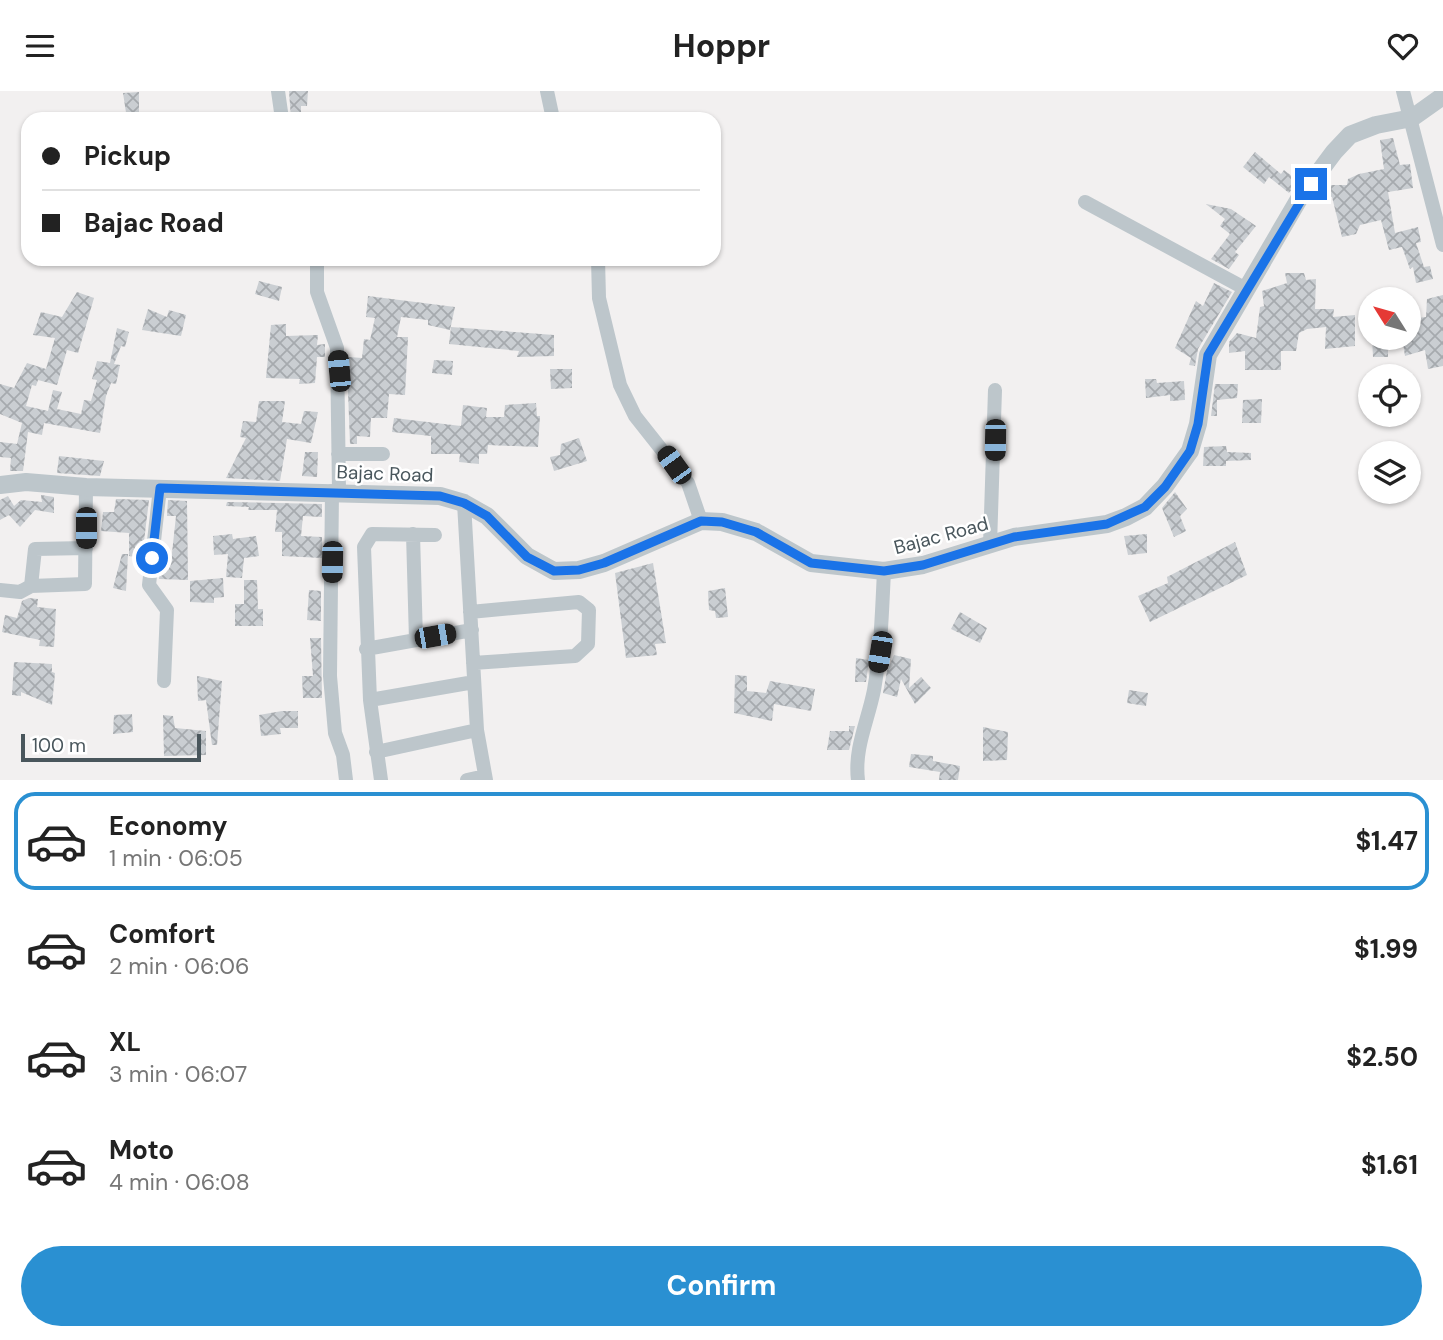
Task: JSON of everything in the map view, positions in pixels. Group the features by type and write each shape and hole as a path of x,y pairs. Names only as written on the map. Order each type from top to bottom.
{"street":[{"path":"278,91 281,112"},
{"path":"547,91 552,112"},
{"path":"1403,91 1443,245"},
{"name":"Bajac Road","path":"0,485 26,482 86,487 335,491 440,496 464,503 487,516 527,557 554,571 579,570 604,563 701,521 722,522 756,532 811,563 884,571 923,565 1014,537 1107,524 1145,507 1165,487 1190,451 1198,424 1208,355 1299,199 1350,135 1376,125 1412,118 1443,96"},
{"path":"1085,202 1246,289"},
{"path":"317,266 317,292 337,348 338,454 331,676 335,733 343,755 346,780"},
{"path":"598,266 599,298 620,385 635,417 688,483 701,521"},
{"path":"990,545 995,390"},
{"path":"338,454 383,454"},
{"path":"0,590 20,592 31,586 85,584 86,487"},
{"path":"160,488 149,585 167,610 164,681"},
{"path":"464,503 477,730 485,778 467,780"},
{"path":"381,780 366,649 364,547 367,538 378,533 435,535"},
{"path":"413,534 416,640"},
{"path":"31,586 35,549 86,548"},
{"path":"858,780 858,753 880,652 884,571"},
{"path":"470,612 579,602 589,610 588,644 575,656 473,663"},
{"path":"366,649 472,630"},
{"path":"370,700 474,682"},
{"path":"376,752 477,730"}],"building":[{"path":"289,91 308,91 307,106 301,106 301,112 290,112"},
{"path":"139,92 139,112 126,112 123,93"},
{"path":"1393,138 1400,165 1410,164 1413,188 1388,192 1395,233 1418,227 1421,242 1416,243 1424,267 1430,266 1433,279 1416,283 1413,267 1410,269 1402,247 1389,250 1381,220 1360,225 1356,234 1342,237 1332,197 1322,195 1324,185 1347,185 1348,179 1359,174 1384,169 1380,140"},
{"path":"1255,152 1281,174 1284,170 1298,181 1289,193 1269,177 1264,184 1243,167"},
{"path":"1206,204 1231,209 1256,226 1235,252 1239,255 1229,269 1211,259 1230,234 1220,226 1225,219"},
{"path":"1285,273 1304,273 1306,280 1316,279 1315,309 1334,309 1333,317 1355,315 1355,346 1325,349 1326,327 1307,329 1299,333 1296,351 1281,351 1281,370 1245,370 1245,351 1229,353 1229,342 1237,333 1256,338 1260,307 1264,306 1262,291 1287,283"},
{"path":"259,281 282,287 279,301 255,294"},
{"path":"1214,283 1232,292 1198,349 1195,366 1189,365 1191,358 1175,348 1196,301 1203,306"},
{"path":"77,292 94,298 78,353 67,350 57,385 38,380 36,386 32,385 26,406 48,411 53,390 62,392 57,409 81,414 84,400 91,401 97,380 92,379 97,361 110,363 117,328 129,332 125,347 121,346 114,364 120,365 116,384 111,383 106,396 100,433 44,423 42,435 28,432 23,471 10,471 11,458 0,457 0,442 17,444 22,423 0,414 0,384 14,388 27,363 46,369 55,338 33,335 41,312 62,317"},
{"path":"1443,295 1443,366 1428,369 1425,350 1405,356 1404,350 1421,350 1421,318 1426,317 1427,299"},
{"path":"368,296 455,307 450,330 428,325 428,320 401,317 397,337 408,337 405,395 389,394 387,418 371,418 370,437 357,436 357,444 350,444 347,365 349,357 362,358 364,339 370,340 375,318 366,317"},
{"path":"148,309 167,317 169,310 186,315 181,336 142,330"},
{"path":"286,324 286,336 318,335 317,345 325,344 325,357 317,357 315,383 299,384 300,379 266,378 271,325"},
{"path":"451,327 554,335 554,356 517,357 519,351 449,344"},
{"path":"1373,350 1388,350 1388,357 1373,357"},
{"path":"434,360 453,361 452,375 432,373"},
{"path":"550,369 572,369 572,388 551,389"},
{"path":"1145,379 1156,379 1157,383 1184,381 1185,400 1170,401 1170,395 1146,398"},
{"path":"1215,384 1238,384 1237,398 1217,400 1217,416 1211,416"},
{"path":"1262,399 1261,423 1242,423 1243,400"},
{"path":"259,401 285,401 282,422 301,424 304,411 318,412 311,443 287,439 280,481 226,478 246,438 240,437 243,421 256,422"},
{"path":"536,403 537,416 540,416 538,447 488,445 487,454 479,454 479,464 459,462 460,454 431,454 431,436 392,432 394,418 461,426 463,405 487,408 486,417 504,417 505,405"},
{"path":"579,438 587,461 554,471 550,457 560,455 561,444"},
{"path":"1226,446 1227,452 1251,453 1251,460 1226,461 1226,466 1203,466 1204,447"},
{"path":"305,452 318,452 317,477 302,476"},
{"path":"59,456 104,461 100,476 57,473"},
{"path":"1175,492 1187,509 1180,516 1186,531 1174,537 1162,508"},
{"path":"41,495 54,497 54,513 35,510 20,527 9,515 0,520 0,500 8,496 14,506 21,500 42,502"},
{"path":"116,499 149,500 142,558 129,556 129,533 101,531 103,512 114,512"},
{"path":"168,500 187,501 188,580 159,579 161,561 171,562 176,516 167,516"},
{"path":"227,502 322,504 322,517 303,516 301,536 322,537 322,558 282,556 282,532 275,532 277,510 248,510 249,507 226,506"},
{"path":"232,534 233,539 256,536 259,556 244,558 242,578 226,577 228,554 214,555 213,536"},
{"path":"1147,534 1147,553 1128,555 1124,536"},
{"path":"1235,542 1247,575 1150,622 1138,596 1168,583 1167,577"},
{"path":"122,554 128,554 126,591 113,588"},
{"path":"653,563 666,643 655,644 657,655 626,658 615,573"},
{"path":"223,578 224,597 214,598 214,603 190,602 190,581"},
{"path":"244,580 257,580 258,609 263,609 263,626 235,626 235,604 244,604"},
{"path":"725,588 728,617 716,618 715,611 709,610 708,591"},
{"path":"309,590 321,591 321,621 307,620"},
{"path":"29,598 38,599 37,607 56,609 54,647 39,646 40,640 2,632 5,615 17,618 22,601"},
{"path":"960,612 987,628 980,643 951,629"},
{"path":"310,638 321,638 322,698 303,698 302,676 313,676"},
{"path":"894,655 911,659 909,688 921,677 931,688 915,704 901,679 897,697 883,693 887,671"},
{"path":"856,658 869,660 866,682 855,682"},
{"path":"14,662 52,664 52,672 55,673 52,705 21,692 21,696 12,695"},
{"path":"735,675 747,676 747,691 766,693 770,681 815,689 811,711 774,704 772,721 734,713"},
{"path":"197,676 222,681 217,745 212,745 206,700 198,701"},
{"path":"1129,690 1148,693 1146,706 1127,703"},
{"path":"298,711 298,728 280,728 281,734 261,736 259,715"},
{"path":"132,714 133,732 113,734 114,715"},
{"path":"163,715 173,716 175,728 206,731 206,755 164,756"},
{"path":"849,726 855,726 849,750 827,750 830,731 849,731"},
{"path":"983,727 1008,732 1007,760 983,761"},
{"path":"911,754 933,756 933,761 960,766 958,780 939,780 940,772 909,767"}],"route":[{"path":"152,558 160,488 339,491 440,496 464,503 487,516 527,557 554,571 579,570 604,563 701,521 722,522 756,532 811,563 837,568 884,571 923,565 1004,539 1107,524 1145,507 1165,487 1190,451 1198,424 1208,355 1299,199 1311,184"}]}
